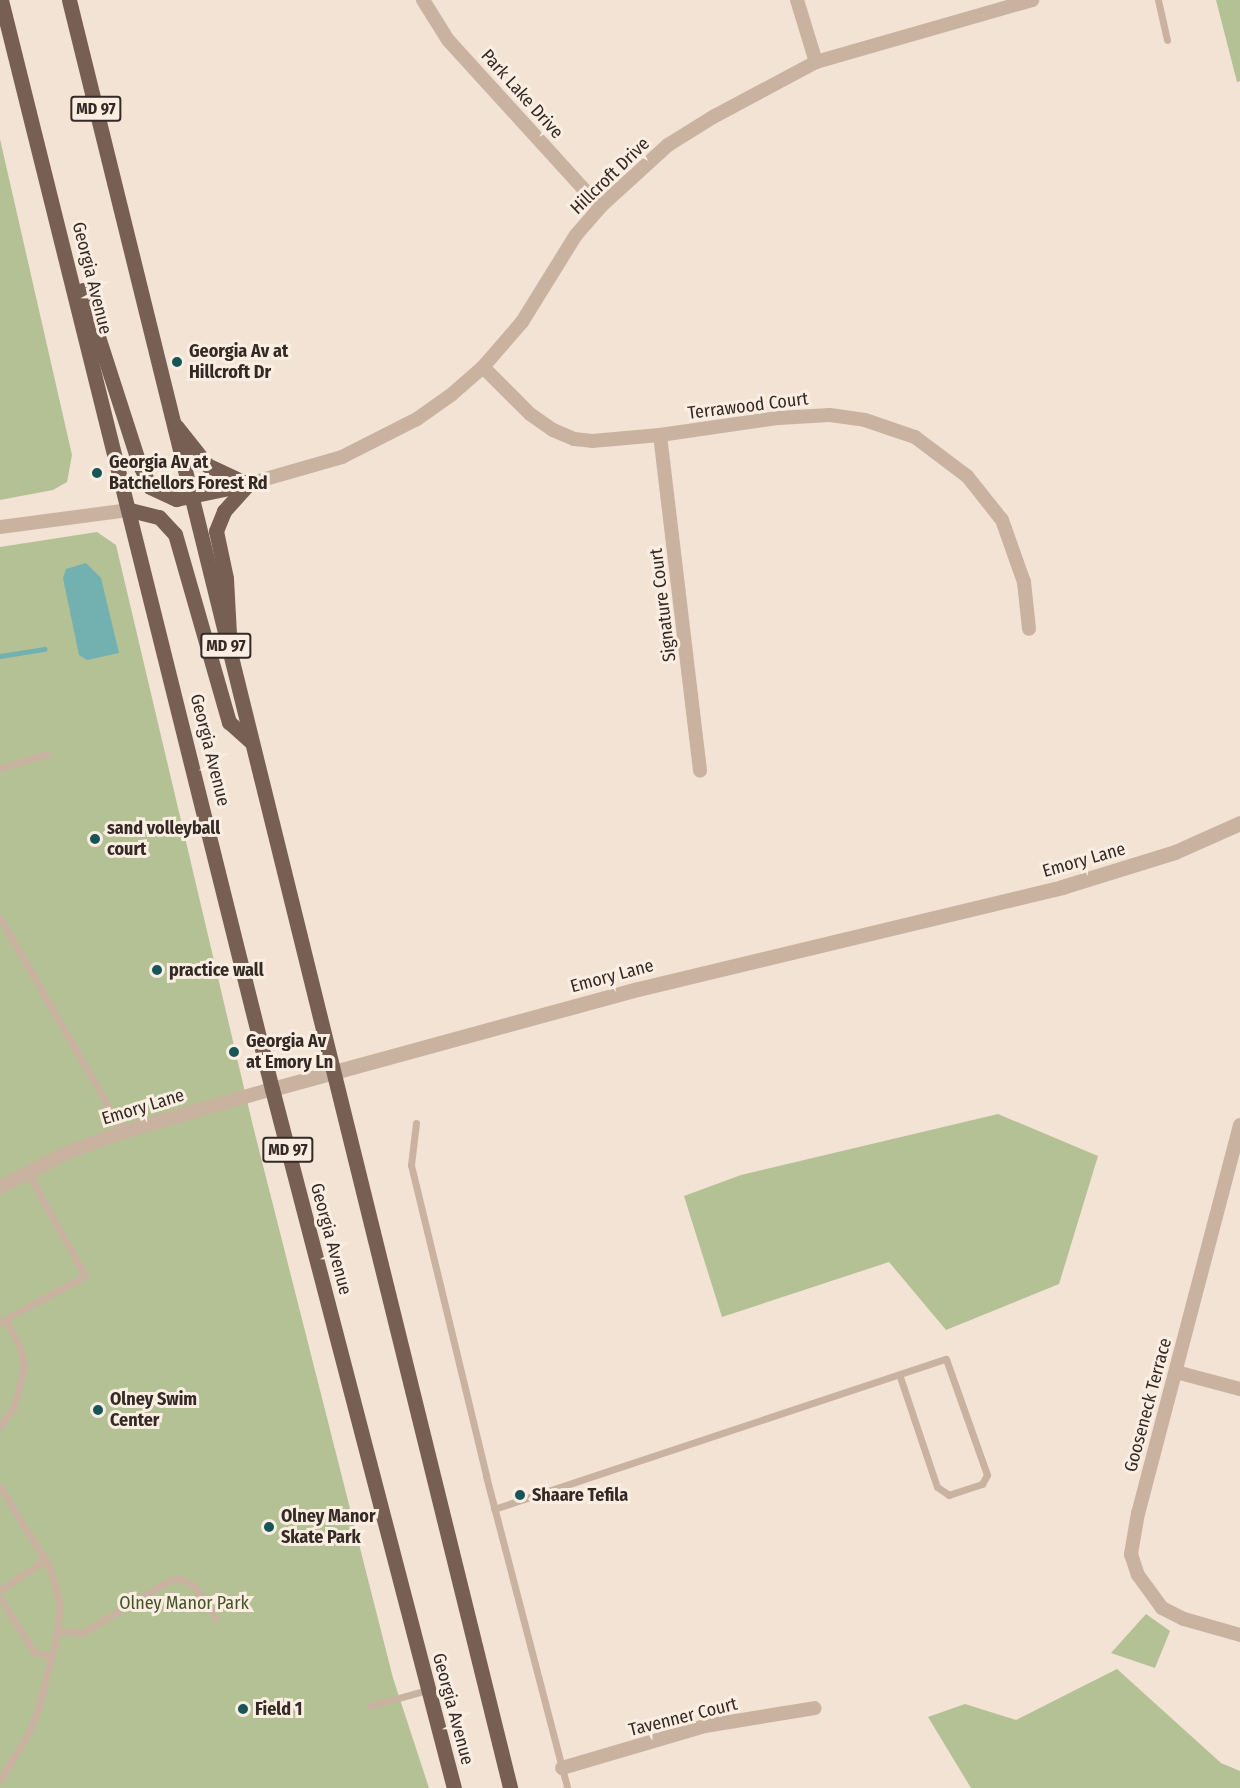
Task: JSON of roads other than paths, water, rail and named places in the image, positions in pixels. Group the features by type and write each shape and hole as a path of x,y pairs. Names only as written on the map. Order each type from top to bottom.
{"main road":[{"name":"Georgia Avenue","path":"1,0 130,510 272,1089 453,1788"},
{"name":"Georgia Avenue","path":"69,0 510,1788"},
{"path":"59,226 99,330 144,478 158,493 176,499 190,498 248,484"},
{"path":"170,417 207,465 248,484"},
{"path":"228,652 226,578 216,531 224,511 248,484"},
{"path":"130,510 159,517 175,534 229,722 250,741"}],"street":[{"name":"Park Lake Drive","path":"423,0 448,40 600,207"},
{"path":"796,0 816,62"},
{"name":"Hillcroft Drive","path":"248,484 290,475 379,441 417,419 483,367 522,322 576,235 600,207 668,145 757,91 816,62 1032,0"},
{"name":"Terrawood Court","path":"483,367 530,414 553,430 574,438 592,441 660,435 778,418 830,415 865,420 915,437 967,476 1002,520 1024,582 1029,629"},
{"name":"Signature Court","path":"660,435 700,771"},
{"path":"0,527 130,510"},
{"name":"Emory Lane","path":"0,1187 27,1171 123,1132 638,989 1062,887 1175,852 1240,823"},
{"name":"Gooseneck Terrace","path":"1240,1125 1138,1513 1131,1554 1138,1575 1162,1608 1184,1619 1240,1635"},
{"path":"1176,1372 1240,1389"},
{"name":"Tavenner Court","path":"562,1768 705,1726 815,1708"}],"lane":[{"path":"1158,0 1167,40"},
{"path":"0,768 47,754"},
{"path":"0,918 123,1132"},
{"path":"416,1123 411,1165 494,1509 567,1788"},
{"path":"0,1426 14,1407 24,1366 20,1347 3,1321 85,1276 27,1171"},
{"path":"494,1509 899,1374 946,1359 987,1476 982,1484 949,1495 937,1487 899,1374"},
{"path":"0,1487 45,1560 60,1604 58,1631 52,1657 28,1733 0,1780"},
{"path":"0,1590 45,1560"},
{"path":"58,1631 82,1633 170,1580 182,1579 193,1585 215,1618"},
{"path":"0,1598 34,1652 52,1657"},
{"path":"370,1706 427,1690"}],"water":[{"path":"86,563 101,578 119,653 87,660 79,655 63,578 66,569"}],"waterway":[{"path":"0,656 44,649"}],"place":[{"name":"Georgia Av at Hillcroft Dr","path":"177,362"},
{"name":"Georgia Av at Batchellors Forest Rd","path":"97,473"},
{"name":"sand volleyball court","path":"95,839"},
{"name":"practice wall","path":"157,970"},
{"name":"Georgia Av at Emory Ln","path":"234,1052"},
{"name":"Olney Swim Center","path":"98,1410"},
{"name":"Shaare Tefila","path":"520,1495"},
{"name":"Olney Manor Skate Park","path":"269,1527"},
{"name":"Field 1","path":"243,1709"}],"park label":[{"name":"Olney Manor Park","path":"184,1603"}]}
